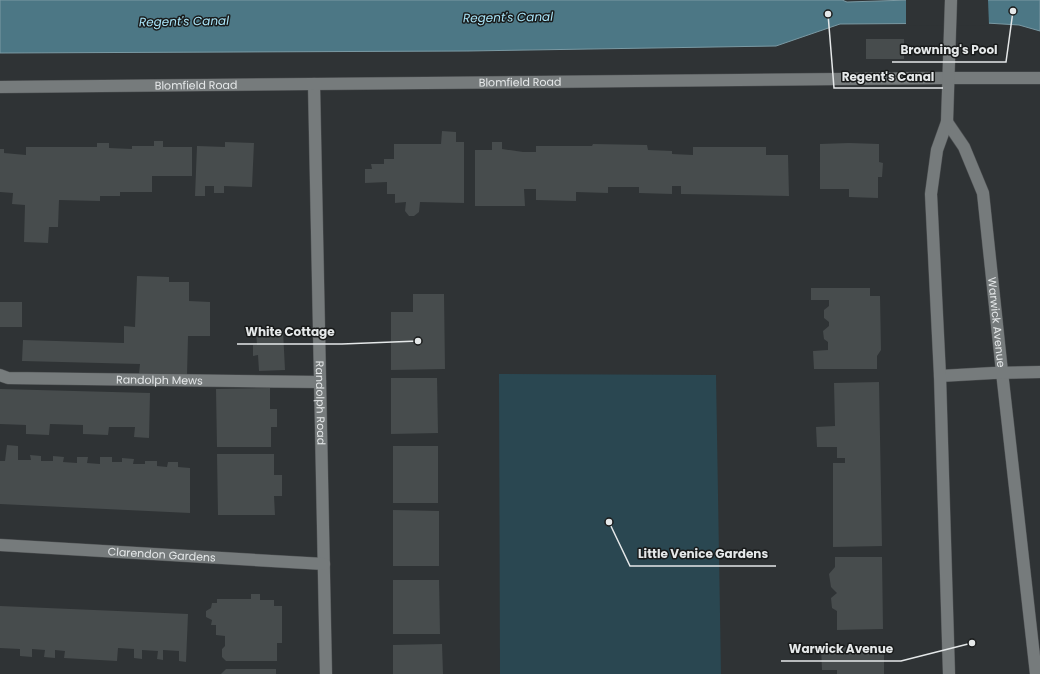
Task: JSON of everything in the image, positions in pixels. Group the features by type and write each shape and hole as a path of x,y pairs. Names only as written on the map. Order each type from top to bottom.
{"street":[{"path":"949,674 940,376 931,194 937,150 947,122 951,0"},
{"name":"Blomfield Road","path":"0,87 1040,78"},
{"name":"Randolph Road","path":"314,84 326,674"},
{"name":"Warwick Avenue","path":"947,122 964,147 983,193 1036,674"},
{"path":"940,376 1002,372 1040,372"},
{"name":"Randolph Mews","path":"0,375 8,378 320,382"},
{"name":"Clarendon Gardens","path":"0,545 324,564"}],"shaded area":[{"path":"499,374 716,375 721,674 500,674"}],"water":[{"path":"0,0 842,0 847,2 909,0 1040,0 1040,31 1019,25 986,23 840,24 776,46 468,51 0,53"}],"pier":[{"path":"906,0 988,0 989,25 906,26"}],"building":[{"path":"866,39 904,39 904,59 866,59"},
{"path":"442,131 456,132 456,142 464,142 464,203 420,202 419,212 414,216 409,216 405,211 406,202 395,203 395,194 387,194 387,182 365,183 365,169 372,169 371,164 384,164 384,159 394,159 394,144 441,144"},
{"path":"154,141 163,141 163,147 192,147 192,176 152,176 152,192 120,192 120,196 100,196 100,201 59,200 58,227 49,227 48,243 24,242 25,205 12,204 13,193 0,192 0,149 4,149 4,153 26,155 26,147 97,147 97,143 109,143 109,148 132,149 132,146 154,146"},
{"path":"225,142 254,143 252,187 224,186 224,193 214,193 214,186 205,186 205,196 195,196 197,146 225,147"},
{"path":"492,142 502,142 502,149 523,152 536,152 536,146 592,146 593,144 647,145 648,150 672,151 672,154 693,155 693,147 766,147 766,155 788,155 789,196 681,194 681,186 672,186 672,194 639,193 639,187 608,187 608,193 576,192 576,201 536,200 536,189 524,189 525,206 475,206 475,150 492,150"},
{"path":"820,144 879,144 879,162 883,163 882,177 878,177 878,198 849,197 849,189 820,189"},
{"path":"137,276 169,277 169,282 189,282 189,301 210,302 210,336 188,336 187,375 139,374 140,364 22,361 23,340 124,343 124,326 135,327"},
{"path":"811,288 870,288 870,296 880,296 881,350 877,356 877,369 814,369 813,351 828,350 828,342 824,339 823,331 829,326 829,322 824,318 824,310 829,306 829,300 811,300"},
{"path":"413,294 444,294 445,369 391,370 391,312 413,312"},
{"path":"0,302 22,302 22,327 0,327"},
{"path":"283,330 285,370 259,371 258,355 253,356 253,345 257,345 256,331"},
{"path":"391,378 437,378 438,433 391,434"},
{"path":"879,382 882,546 833,547 833,463 845,463 845,458 837,458 837,447 817,447 816,427 835,426 834,383"},
{"path":"270,388 270,409 277,409 277,427 271,427 271,447 217,447 216,389"},
{"path":"0,389 150,393 149,438 134,437 135,427 109,427 108,435 83,434 83,425 50,424 49,435 26,434 26,425 0,424"},
{"path":"7,445 18,446 18,460 31,460 30,455 41,456 41,461 53,461 53,456 64,457 63,462 77,463 77,457 88,457 87,463 100,464 100,457 112,457 112,462 122,462 122,458 134,459 133,464 145,464 145,461 157,461 157,466 167,467 168,462 178,462 178,467 190,468 190,513 0,504 0,461 5,461"},
{"path":"393,446 438,446 438,503 393,503"},
{"path":"217,454 274,454 274,475 282,475 282,496 274,496 275,515 218,515"},
{"path":"393,510 439,511 439,566 393,566"},
{"path":"835,557 882,557 883,629 837,630 837,611 832,608 831,598 837,593 831,587 829,574 835,567"},
{"path":"393,580 439,580 440,634 393,634"},
{"path":"251,594 260,594 260,600 274,600 274,606 282,606 282,643 277,643 277,661 226,661 222,657 222,649 225,646 225,636 216,635 216,625 211,625 212,620 206,617 206,611 211,608 212,603 217,603 217,599 251,599"},
{"path":"0,606 188,614 186,662 179,661 179,651 163,650 163,660 157,659 158,651 142,650 142,659 134,658 134,649 118,648 117,661 64,658 65,651 55,650 55,658 44,657 45,650 32,649 32,657 20,656 20,649 0,648"},
{"path":"442,644 443,674 393,674 393,645"},
{"path":"884,646 884,674 837,674 837,670 822,670 821,648"},
{"path":"226,669 276,669 276,674 221,674"}],"place":[{"name":"Browning's Pool","path":"1013,11"},
{"name":"Regent's Canal","path":"828,14"},
{"name":"White Cottage","path":"418,341"},
{"name":"Little Venice Gardens","path":"609,522"},
{"name":"Warwick Avenue","path":"972,643"}]}
